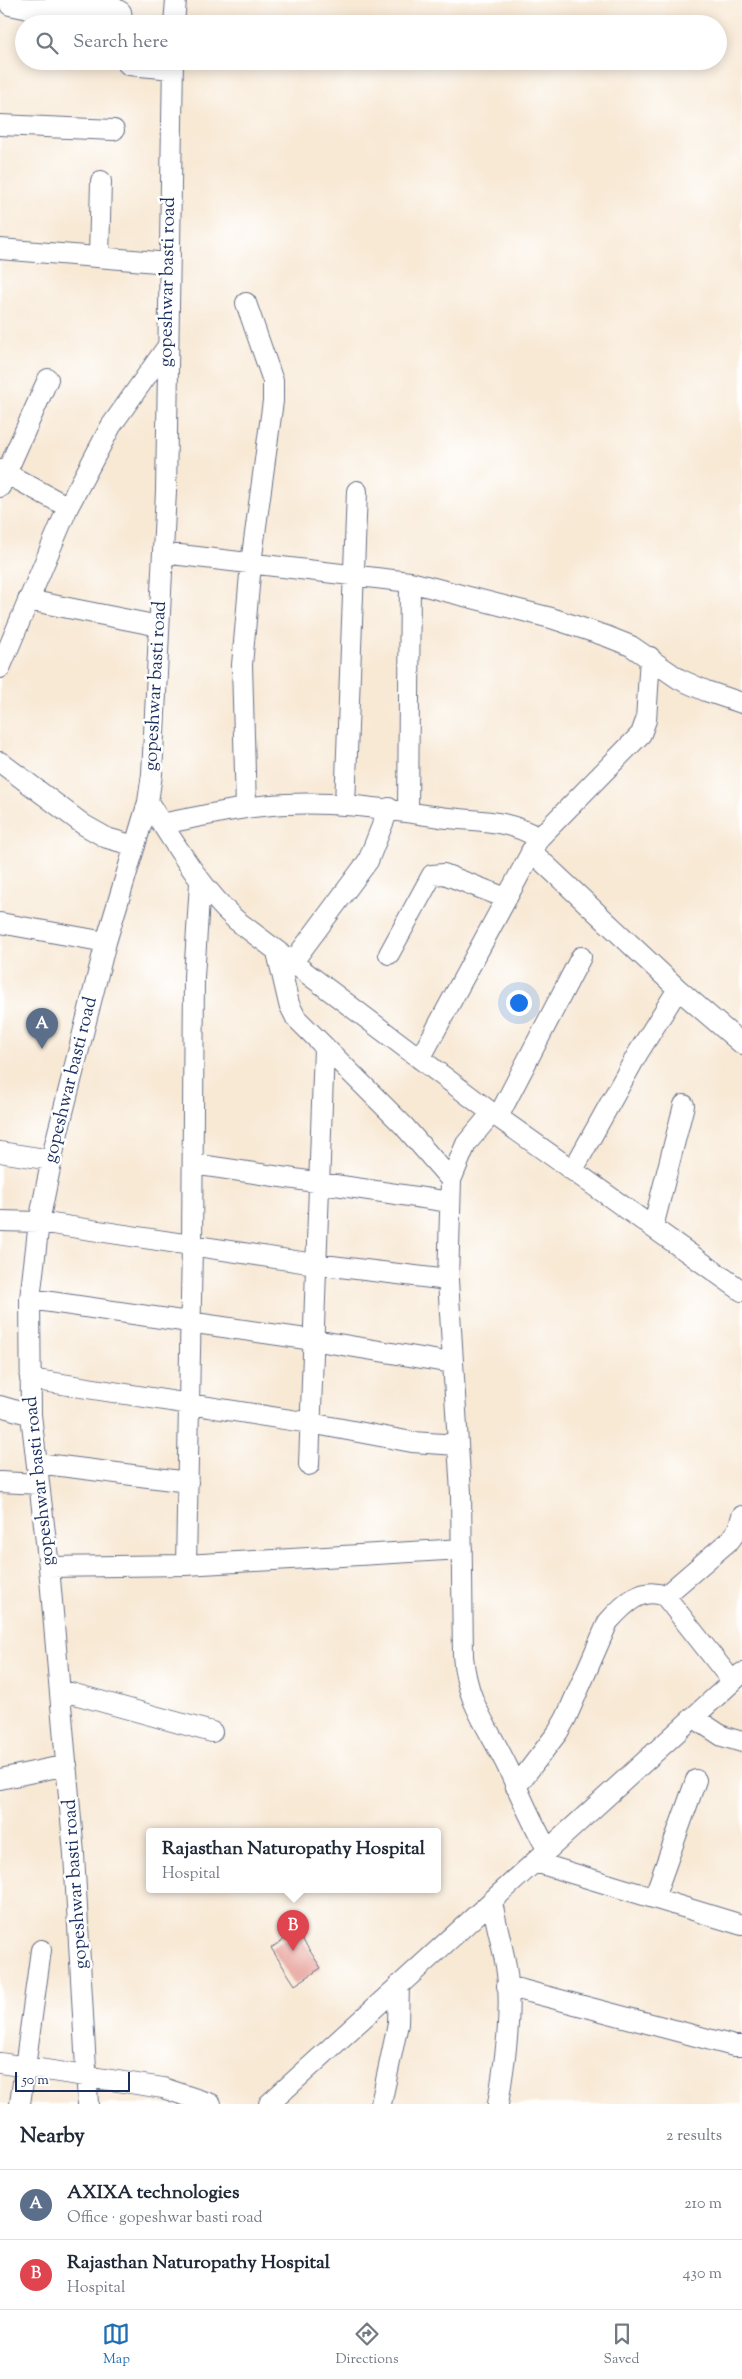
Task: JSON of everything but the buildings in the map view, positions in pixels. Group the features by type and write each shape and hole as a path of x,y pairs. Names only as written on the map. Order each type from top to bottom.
{"street":[{"path":"8,0 10,5 29,9 113,7 121,12 122,15"},
{"path":"175,15 176,0"},
{"name":"gopeshwar basti road","path":"88,2104 82,1978 67,1765 50,1567 31,1415 30,1299 39,1222 52,1160 106,942 148,802 152,774 163,553 173,70"},
{"path":"0,125 114,130"},
{"path":"99,257 101,181"},
{"path":"0,249 169,263"},
{"path":"246,303 273,381 273,401 251,563 241,694 246,808"},
{"path":"0,668 68,507 111,426 167,347"},
{"path":"48,379 2,476 68,507"},
{"path":"345,805 357,491"},
{"path":"163,553 410,582 560,621 606,636 631,646 650,657 679,679 706,691 742,703"},
{"path":"410,582 398,810 368,861 285,957 289,1004 296,1018 404,1126 451,1180"},
{"path":"28,600 159,626"},
{"path":"420,1059 535,844 641,734 646,720 650,657"},
{"path":"0,762 84,825 106,838 135,846"},
{"path":"148,802 200,883 216,902 236,920 495,1115 742,1290"},
{"path":"162,824 246,808 288,804 345,805 398,810 502,822 523,829 535,844 678,989 742,1044"},
{"path":"389,954 432,875 444,874 506,898"},
{"path":"186,1565 190,1404 194,977 200,883"},
{"path":"0,923 106,942"},
{"path":"542,1856 516,1787 470,1697 465,1678 458,1445 448,1280 450,1202 451,1180 466,1144 495,1115 581,957"},
{"path":"573,1170 638,1053 678,989"},
{"path":"309,1466 324,1048"},
{"path":"653,1227 684,1105"},
{"path":"0,1152 52,1160"},
{"path":"193,1164 450,1202"},
{"path":"0,1221 39,1222 315,1264 448,1280"},
{"path":"30,1299 313,1340 452,1363"},
{"path":"30,1379 310,1423 412,1442 458,1445"},
{"path":"0,1406 31,1415"},
{"path":"37,1463 188,1482"},
{"path":"0,1482 39,1484"},
{"path":"665,1596 730,1540 738,1529 742,1516"},
{"path":"50,1567 186,1565 462,1549"},
{"path":"269,2104 737,1677 665,1596 647,1592 637,1596 618,1610 608,1622 566,1718 558,1732 516,1787"},
{"path":"60,1690 212,1732"},
{"path":"693,1717 722,1736 742,1742"},
{"path":"0,1780 67,1765"},
{"path":"654,1898 696,1780"},
{"path":"542,1856 654,1898 742,1925"},
{"path":"492,1902 506,1967 507,1986 504,2063 498,2104"},
{"path":"20,2104 41,1950"},
{"path":"381,2104 398,2024 399,1985"},
{"path":"507,1986 734,2046 742,2046"},
{"path":"0,2063 163,2088 211,2104"}],"place":[{"name":"AXIXA technologies","path":"42,1049"},
{"name":"Rajasthan Naturopathy Hospital","path":"293,1951"}]}
